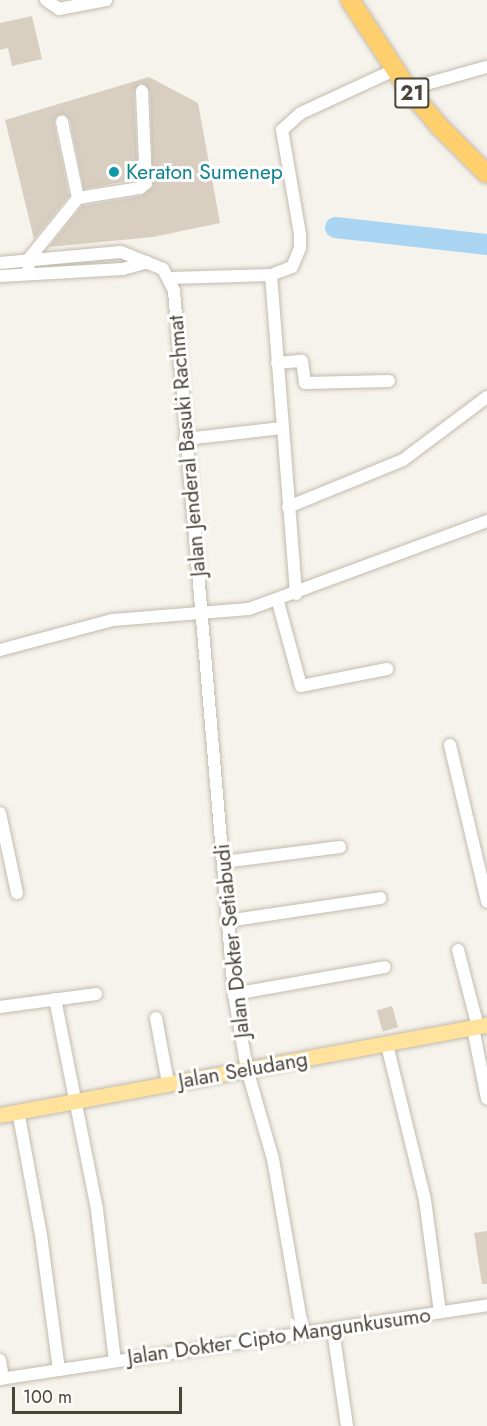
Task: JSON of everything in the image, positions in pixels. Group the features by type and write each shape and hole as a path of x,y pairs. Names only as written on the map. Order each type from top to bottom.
{"highway":[{"name":"21","path":"350,0 408,89 440,127 487,174"}],"main road":[{"name":"Jalan Seludang","path":"0,1115 479,1027"}],"street":[{"path":"46,0 59,9 106,0"},
{"path":"408,89 487,67"},
{"path":"0,263 121,252 147,262 170,278 271,275 292,267 300,248 295,189 281,135 285,124 301,113 394,70"},
{"path":"29,274 28,260 78,198 140,188 146,183 142,91"},
{"path":"62,122 78,198"},
{"path":"0,276 123,269 147,262"},
{"path":"271,275 296,594"},
{"name":"Jalan Jenderal Basuki Rachmat","path":"170,278 201,616"},
{"path":"277,363 302,361 305,383 389,381"},
{"path":"288,507 403,460 487,397"},
{"path":"185,439 282,428"},
{"path":"0,650 113,621 201,616 278,602 487,521"},
{"path":"278,602 301,686 387,669"},
{"name":"Jalan Dokter Setiabudi","path":"201,616 234,993 248,1069 273,1159 303,1333"},
{"path":"450,745 484,876 487,902"},
{"path":"0,813 17,893"},
{"path":"223,862 339,847"},
{"path":"227,921 380,898"},
{"path":"458,950 479,1027 487,1099"},
{"path":"234,993 385,967"},
{"path":"0,1007 96,994"},
{"path":"55,999 97,1210 115,1361"},
{"path":"156,1018 168,1083"},
{"path":"387,1045 424,1200 440,1312"},
{"path":"18,1111 41,1235 59,1370"},
{"name":"Jalan Dokter Cipto Mangunkusumo","path":"1,1379 487,1305"},
{"path":"333,1330 346,1426"},
{"path":"0,1360 1,1379"}],"building":[{"path":"32,16 42,59 12,66 8,48 0,50 0,23"},
{"name":"Keraton Sumenep","path":"149,77 198,103 220,223 153,237 49,247 82,206 141,196 153,187 150,91 141,83 134,91 138,179 84,189 70,120 64,114 57,116 54,124 69,196 34,239 5,120"},
{"path":"392,1006 398,1027 383,1032 377,1010"},
{"path":"487,1231 487,1284 482,1284 474,1233"}],"waterway":[{"path":"335,227 487,244"}],"place":[{"name":"Keraton Sumenep","path":"114,172"}]}
